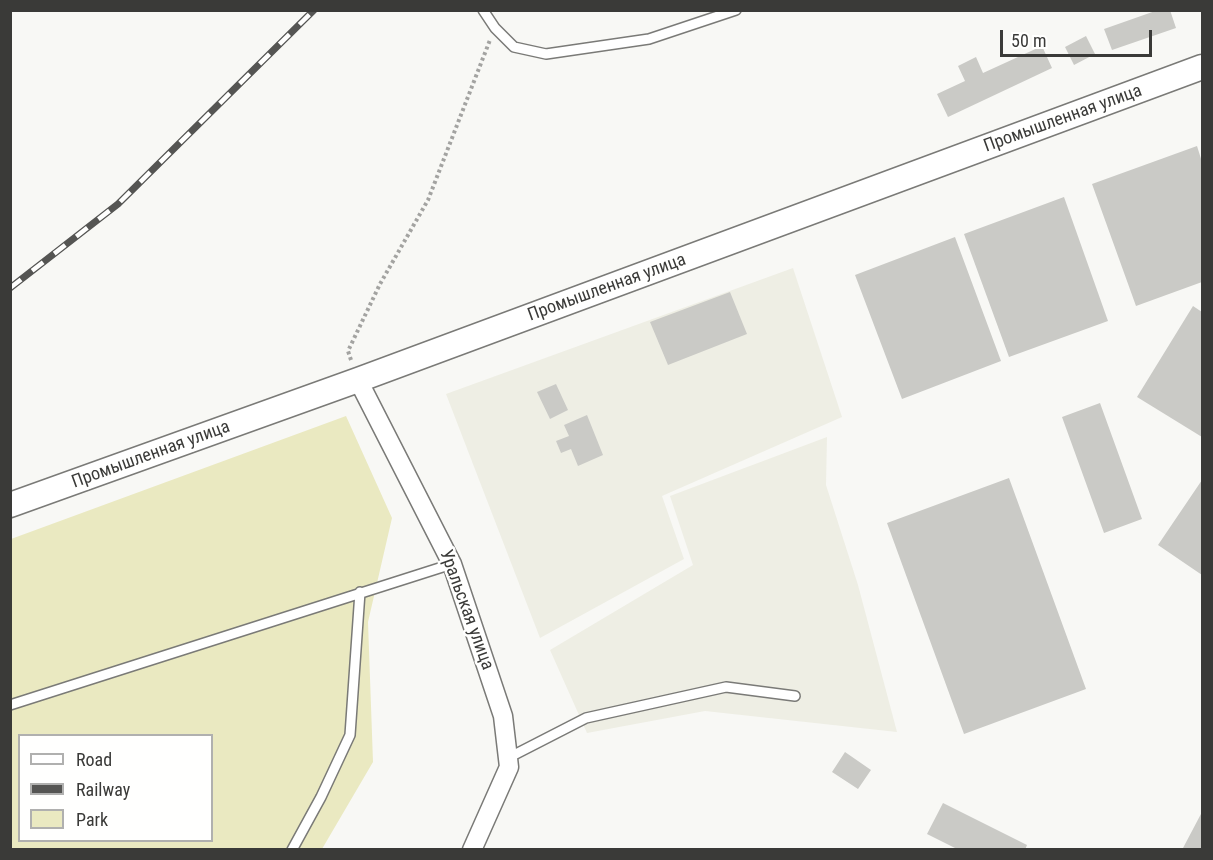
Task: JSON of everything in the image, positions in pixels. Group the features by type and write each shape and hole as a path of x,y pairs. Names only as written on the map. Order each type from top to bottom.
{"main road":[{"name":"Промышленная улица","path":"10,505 358,380 1203,68"}],"street":[{"name":"Уральская улица","path":"358,380 452,564 503,716 509,767 472,849"}],"lane":[{"path":"483,10 495,28 514,47 546,54 587,50 649,39 736,10"},
{"path":"10,705 452,564"},
{"path":"292,849 321,797 350,735 360,592"},
{"path":"508,758 586,718 726,687 795,696"}],"path":[{"path":"358,380 348,351 380,284 428,200 495,28"}],"shaded area":[{"path":"793,268 842,417 662,496 684,559 540,638 446,394"},
{"path":"827,437 826,485 858,585 897,732 705,711 587,733 550,650 693,565 670,496"}],"green space":[{"path":"346,416 392,518 368,622 373,762 322,849 11,850 11,539"}],"building":[{"path":"1158,10 1170,10 1176,28 1112,50 1104,29"},
{"path":"1086,36 1095,54 1074,65 1065,47"},
{"path":"1042,46 1052,68 948,117 937,94 965,81 958,66 976,57 983,73"},
{"path":"1197,146 1202,162 1202,282 1136,306 1092,184"},
{"path":"1064,197 1108,321 1009,357 964,234"},
{"path":"955,237 1001,361 902,399 855,275"},
{"path":"730,292 747,334 668,365 650,322"},
{"path":"1193,306 1202,312 1202,437 1137,397"},
{"path":"556,384 568,410 550,419 537,392"},
{"path":"1100,403 1142,519 1104,533 1062,417"},
{"path":"587,415 603,455 578,466 571,449 561,453 556,441 569,436 564,425"},
{"path":"1009,478 1086,689 964,734 887,523"},
{"path":"1202,480 1202,575 1158,545"},
{"path":"845,752 871,770 858,789 832,772"},
{"path":"943,803 1027,845 1025,850 959,850 927,834"},
{"path":"1202,812 1202,850 1186,850 1183,848"}],"railway":[{"path":"10,288 118,204 314,10"}]}
